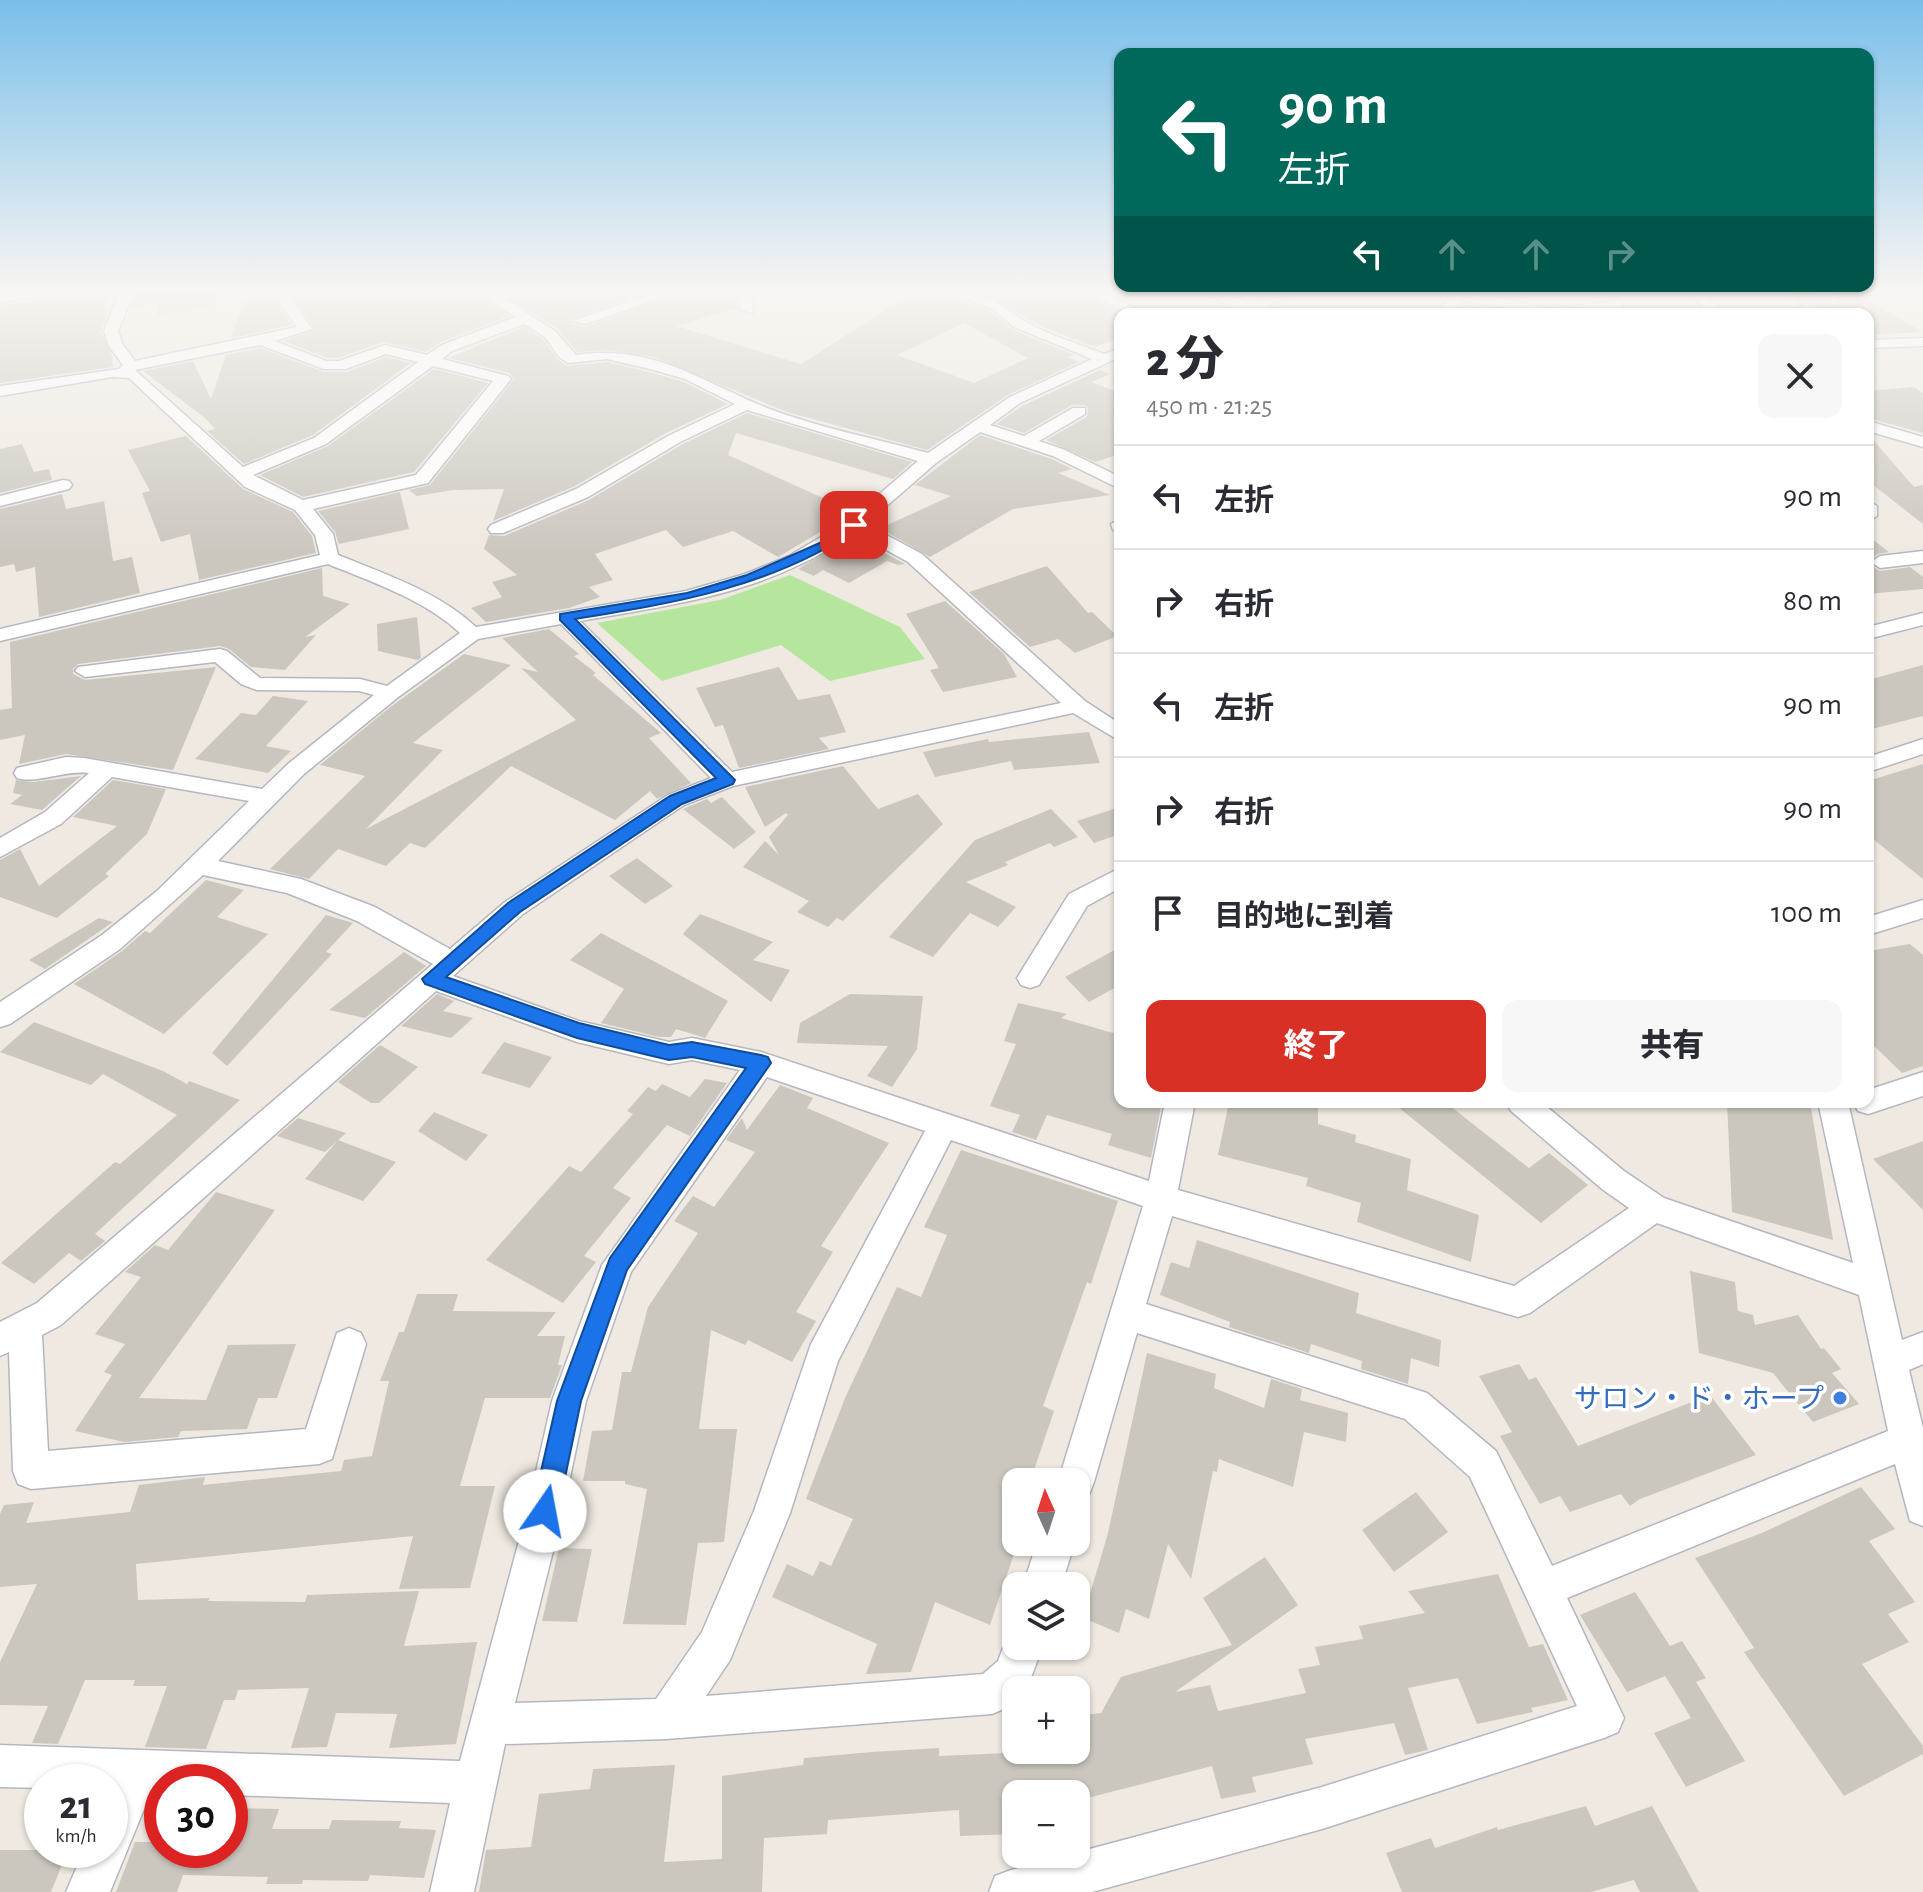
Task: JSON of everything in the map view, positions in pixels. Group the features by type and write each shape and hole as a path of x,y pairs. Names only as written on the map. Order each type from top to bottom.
{"street":[{"path":"0,391 68,379"},
{"path":"139,379 251,483 301,506 324,534 330,558"},
{"path":"241,474 320,441 405,379"},
{"path":"301,506 422,479 503,379"},
{"path":"696,379 746,405 826,432 930,459"},
{"path":"0,1016 111,942 198,865 327,742 472,634 688,596 752,578 826,544 854,525 930,459 1015,400 1059,379"},
{"path":"497,529 582,493 674,439 746,405"},
{"path":"1026,442 1079,411"},
{"path":"978,426 1059,453 1114,481"},
{"path":"1874,428 1923,442"},
{"path":"0,501 63,485"},
{"path":"854,525 915,558 1077,706 1114,730"},
{"path":"1880,562 1923,557"},
{"path":"0,635 330,558 384,580 454,617 472,634"},
{"path":"565,617 727,780"},
{"path":"1874,631 1923,619"},
{"path":"85,671 220,655 248,680 257,684 360,685 390,693"},
{"path":"349,1344 319,1446 31,1471 13,1333 49,1314 100,1271 514,908 676,800 727,780 1077,706"},
{"path":"1874,763 1923,746"},
{"path":"25,773 66,764 267,797"},
{"path":"0,849 53,818 107,769"},
{"path":"198,865 292,885 366,914 441,971 577,1031 669,1053 692,1049 761,1063 1161,1199 1518,1302 1654,1208"},
{"path":"1030,978 1078,900 1114,880"},
{"path":"1874,924 1923,909"},
{"path":"452,1892 489,1724 545,1511 569,1401 618,1265 761,1063"},
{"path":"1874,1100 1923,1084"},
{"path":"1080,1468 1161,1199 1179,1108"},
{"path":"1528,1108 1613,1180 1654,1208 1871,1284"},
{"path":"1833,1108 1923,1508"},
{"path":"666,1719 716,1646 772,1513 823,1356 944,1125"},
{"path":"1011,1892 1322,1808 1604,1718 1483,1464 1415,1405 1126,1314"},
{"path":"1890,1361 1923,1348"},
{"path":"1543,1589 1910,1440"},
{"path":"489,1724 666,1719 992,1694 1013,1674 1018,1660"},
{"path":"0,1766 476,1783"},
{"path":"128,1798 139,1771"},
{"path":"88,1892 98,1868"}],"green space":[{"path":"790,575 900,627 925,659 830,681 781,645 662,681 597,623 720,600"}],"building":[{"path":"0,379 26,379 0,383"},
{"path":"154,379 202,379 211,399 218,379 389,379 313,435 244,464 207,431 215,429 205,418"},
{"path":"420,379 474,379 488,383 414,472 303,497 260,475 328,446"},
{"path":"514,379 675,379 728,404 666,433 575,486 493,521 504,489 453,490 417,496 409,490 430,485"},
{"path":"708,379 964,379 974,383 982,379 1042,379 1008,395 927,450 787,412"},
{"path":"1080,379 1098,379 1091,382 1114,391 1114,456 1095,462 1046,440 1087,417 1088,408 1085,405 1072,405 1024,433 996,424 1022,406"},
{"path":"1914,387 1923,393 1923,433 1874,420 1874,390"},
{"path":"747,413 912,462 893,479 736,433 728,455 854,512 778,557 733,531 683,547 666,530 595,554 613,580 589,587 600,597 569,608 486,622 471,608 502,597 492,582 517,575 484,549 489,535 504,536 589,500 681,445"},
{"path":"980,435 1052,459 1072,469 1058,473 1110,495 1013,509 930,557 871,523 874,521 885,526 951,496 915,485"},
{"path":"186,436 243,489 293,512 312,536 316,553 199,580 190,534 161,542 142,493 150,491 128,450"},
{"path":"1874,441 1914,487 1923,485 1923,524 1874,486"},
{"path":"22,444 34,472 49,469 52,480 0,493 0,449"},
{"path":"400,492 409,529 339,544 335,532 318,511"},
{"path":"62,494 66,509 104,501 113,561 132,557 140,593 39,617 35,567 16,572 14,564 0,567 0,509"},
{"path":"854,536 905,564 887,561 849,583 823,570 814,576 798,569"},
{"path":"1874,541 1889,552 1874,557"},
{"path":"1047,566 1088,613 1092,612 1114,633 1114,637 1075,653 1058,639 1030,647 969,592"},
{"path":"1874,567 1880,571 1910,567 1923,577 1923,589 1874,593"},
{"path":"322,568 323,596 350,604 305,637 316,635 285,670 251,667 229,649 220,646 78,664 73,669 73,674 85,680 216,667 173,770 66,754 19,764 25,735 0,740 0,710 12,708 10,642"},
{"path":"945,601 1004,654 1017,677 943,692 930,670 939,668 906,614"},
{"path":"417,617 421,658 418,660 378,651 377,624"},
{"path":"549,629 579,654 574,656 596,673 593,675 661,733 649,738 691,783 657,799 650,791 615,820 511,766 425,848 410,843 386,866 338,849 309,879 270,869 365,776 320,765 389,708 464,654 511,665 413,743 443,750 366,829 576,720 521,668 538,672 502,638"},
{"path":"1923,665 1923,716 1874,728 1874,678"},
{"path":"779,667 798,700 830,694 846,732 819,738 829,749 739,768 723,725 715,727 696,688"},
{"path":"273,696 308,701 266,746 291,751 268,773 195,759 241,713 256,715"},
{"path":"1089,732 1100,763 1014,770 1011,761 935,777 923,752 988,739 989,742"},
{"path":"1923,764 1923,879 1874,840 1874,779"},
{"path":"843,766 878,809 918,794 943,824 843,921 837,918 828,927 797,912 809,901 743,867 765,841 779,855 769,837 788,815 786,813 765,827 745,787"},
{"path":"81,776 42,810 10,804 22,795 13,793 16,780 34,782"},
{"path":"113,780 166,789 147,834 105,874 109,876 57,918 0,897 0,860 20,849 39,886 117,826 73,817"},
{"path":"722,797 756,832 734,849 683,809 707,799 711,803"},
{"path":"1051,809 1078,837 1054,847 1050,843 966,882 1016,907 998,927 970,913 933,957 889,937 975,840"},
{"path":"1114,809 1114,836 1094,843 1077,821"},
{"path":"637,858 673,886 645,904 609,876"},
{"path":"206,880 244,890 217,917 268,934 164,1034 74,984 145,931 150,933"},
{"path":"700,914 773,942 753,960 790,970 771,1002 683,934"},
{"path":"326,915 353,923 326,952 332,954 227,1066 212,1053"},
{"path":"99,918 113,922 45,969 29,960"},
{"path":"601,933 728,1001 705,1038 676,1029 671,1037 659,1037 601,1023 624,989 570,960"},
{"path":"1910,944 1923,955 1923,1066 1902,1073 1874,1046 1874,950"},
{"path":"1114,950 1114,988 1089,1002 1065,977"},
{"path":"404,952 426,966 365,1018 329,1010"},
{"path":"437,994 454,1001 443,1011 473,1018 451,1038 401,1026"},
{"path":"850,994 923,996 917,1049 892,1087 867,1076 888,1046 797,1043 800,1023"},
{"path":"1018,1003 1067,1014 1061,1018 1114,1033 1114,1108 1161,1108 1151,1158 1108,1145 1112,1134 1047,1115 1036,1140 1012,1132 1020,1115 990,1106 1016,1044 1004,1041"},
{"path":"34,1022 163,1071 187,1084 189,1081 240,1100 95,1234 105,1241 81,1261 69,1253 34,1284 1,1263 115,1162 120,1164 177,1115 103,1074 91,1085 0,1052"},
{"path":"504,1042 552,1057 530,1088 481,1073"},
{"path":"380,1045 418,1067 379,1103 371,1103 338,1082"},
{"path":"705,1079 727,1083 690,1136 667,1125 613,1188 631,1198 584,1256 596,1262 563,1303 486,1260 569,1166 581,1172 633,1114 627,1111 648,1087 656,1091 662,1084 690,1097"},
{"path":"780,1085 813,1098 807,1108 889,1143 821,1246 833,1252 796,1312 816,1321 792,1362 748,1340 745,1345 711,1330 699,1429 737,1429 724,1542 698,1543 686,1625 623,1624 647,1489 625,1484 625,1481 583,1481 592,1431 612,1430 622,1372 631,1372 648,1307 698,1233 674,1221 693,1196 714,1207 755,1152 726,1140 742,1118 747,1130"},
{"path":"1228,1108 1318,1108 1318,1124 1356,1135 1355,1142 1411,1159 1407,1190 1479,1215 1471,1262 1357,1222 1361,1203 1306,1186 1308,1178 1218,1155"},
{"path":"1399,1108 1453,1108 1529,1168 1549,1153 1588,1185 1541,1223"},
{"path":"1727,1108 1811,1108 1833,1240 1732,1212"},
{"path":"434,1112 488,1135 466,1161 418,1131"},
{"path":"298,1118 346,1133 325,1152 277,1136"},
{"path":"338,1140 396,1162 363,1201 305,1179"},
{"path":"1923,1141 1923,1210 1873,1159"},
{"path":"961,1150 1118,1201 1091,1284 1087,1282 1043,1406 1054,1411 1035,1468 1002,1468 1002,1556 1013,1556 1008,1572 1002,1572 1002,1589 990,1625 935,1602 911,1672 866,1674 877,1644 772,1597 787,1564 813,1576 820,1561 831,1566 853,1519 806,1499 845,1398 897,1287 921,1297 947,1235 924,1227"},
{"path":"216,1192 275,1210 139,1398 206,1400 228,1345 296,1344 277,1398 258,1398 247,1429 181,1431 178,1437 124,1442 75,1431 112,1375 104,1372 125,1344 95,1334 141,1277 125,1272 155,1245 168,1250"},
{"path":"1197,1240 1359,1293 1356,1313 1441,1340 1439,1367 1411,1358 1408,1384 1361,1369 1362,1361 1311,1344 1309,1353 1229,1327 1230,1322 1160,1295 1171,1262 1189,1268"},
{"path":"1690,1271 1735,1282 1738,1311 1753,1315 1755,1325 1798,1315 1821,1349 1824,1348 1841,1369 1832,1373 1859,1404 1813,1422 1773,1373 1699,1353"},
{"path":"417,1294 458,1294 453,1311 556,1312 537,1336 565,1336 558,1365 562,1365 550,1398 485,1398 460,1486 495,1486 470,1588 399,1589 413,1536 136,1564 138,1600 210,1598 208,1601 305,1602 307,1595 419,1591 404,1646 477,1642 456,1744 389,1748 397,1714 336,1713 327,1747 291,1748 309,1688 238,1690 235,1700 224,1700 206,1749 145,1747 167,1686 133,1686 135,1680 85,1680 58,1744 32,1743 48,1706 0,1705 0,1662 37,1584 0,1587 0,1514 4,1505 34,1502 26,1523 130,1512 139,1485 205,1477 203,1485 341,1471 344,1460 372,1456 389,1381 380,1381 399,1332 404,1332"},
{"path":"1147,1353 1216,1374 1214,1388 1264,1408 1271,1379 1302,1389 1300,1400 1348,1413 1346,1442 1304,1432 1293,1487 1219,1459 1217,1472 1213,1471 1191,1579 1168,1544 1149,1619 1126,1609 1119,1633 1090,1621 1090,1594 1108,1533"},
{"path":"1519,1364 1529,1380 1536,1377 1578,1446 1710,1395 1756,1455 1640,1499 1630,1506 1621,1494 1570,1512 1560,1496 1540,1504 1500,1436 1512,1432 1479,1376"},
{"path":"1861,1487 1895,1529 1869,1541 1915,1602 1888,1614 1909,1642 1862,1664 1923,1746 1923,1754 1844,1796 1744,1652 1754,1648 1695,1558 1762,1533"},
{"path":"1416,1492 1448,1532 1394,1572 1362,1530"},
{"path":"559,1548 592,1549 577,1622 542,1621"},
{"path":"1265,1557 1298,1605 1175,1692 1210,1685 1218,1711 1306,1693 1298,1669 1320,1665 1315,1647 1363,1639 1359,1626 1425,1613 1408,1591 1498,1574 1529,1647 1543,1644 1568,1700 1531,1708 1533,1712 1477,1724 1458,1678 1408,1688 1428,1750 1405,1755 1394,1723 1305,1739 1313,1764 1252,1777 1256,1792 1221,1799 1212,1766 1090,1797 1090,1780 1002,1780 1002,1834 960,1836 959,1810 828,1820 827,1834 764,1838 762,1892 479,1892 486,1850 531,1847 539,1794 590,1789 593,1769 675,1765 664,1862 722,1859 722,1776 803,1765 804,1758 939,1748 939,1756 1002,1753 1002,1764 1090,1764 1090,1714 1101,1713 1121,1677 1232,1645 1203,1598"},
{"path":"1635,1592 1670,1646 1682,1641 1706,1678 1696,1682 1745,1761 1686,1787 1654,1733 1691,1718 1665,1676 1627,1692 1580,1615"},
{"path":"1586,1806 1595,1826 1652,1806 1699,1892 1640,1892 1634,1880 1591,1892 1402,1892 1386,1853 1431,1838 1435,1848 1497,1827 1498,1830"},
{"path":"248,1808 279,1809 272,1829 329,1829 332,1820 401,1821 399,1828 436,1830 424,1878 370,1875 368,1881 303,1880 302,1884 266,1884 268,1877 183,1875 177,1892 116,1892 125,1868 128,1868 135,1842 144,1842 144,1868 248,1868"},
{"path":"0,1850 24,1850 24,1868 61,1868 51,1892 0,1892"}],"place":[{"name":"サロン・ド・ホープ","path":"1840,1398"}],"route":[{"path":"545,1511 569,1401 618,1265 761,1063 692,1049 669,1053 577,1031 431,979 514,908 676,800 727,780 565,617 688,596 752,578 796,560 854,525"}]}
